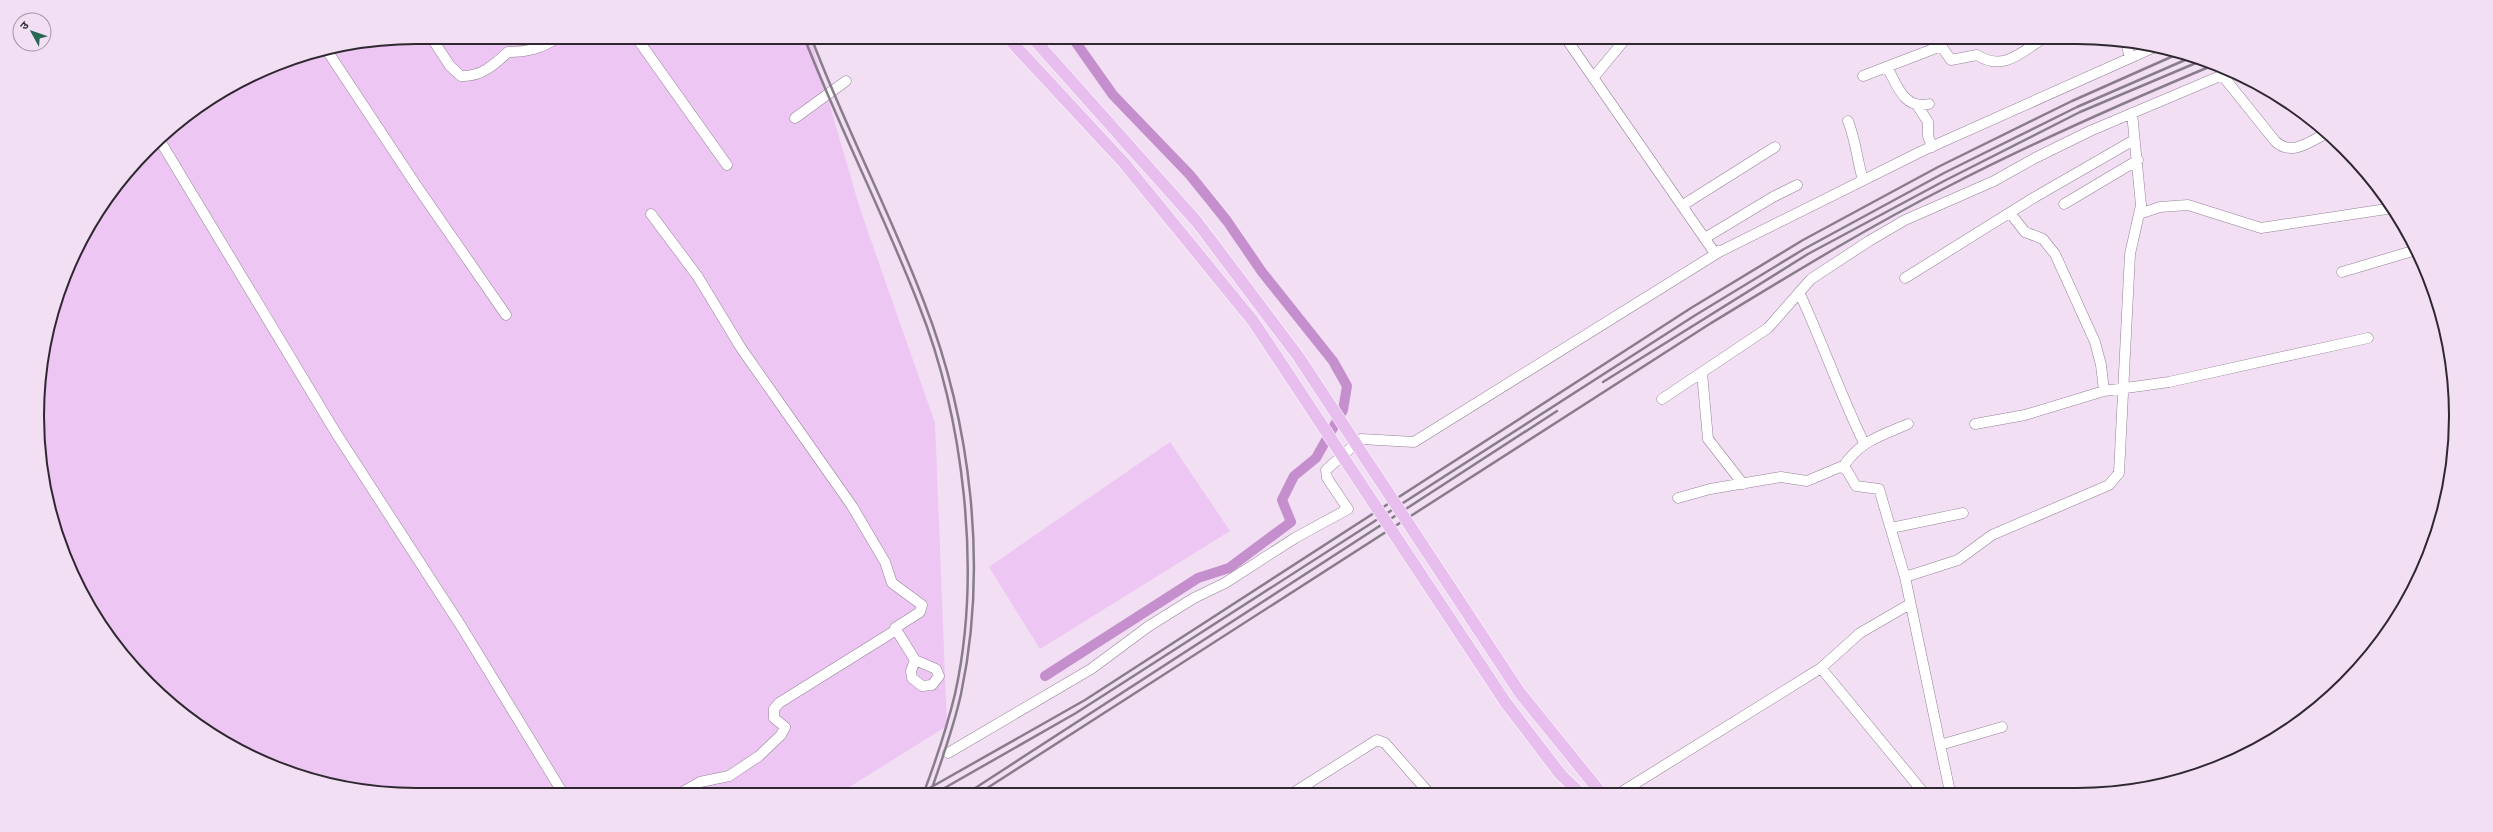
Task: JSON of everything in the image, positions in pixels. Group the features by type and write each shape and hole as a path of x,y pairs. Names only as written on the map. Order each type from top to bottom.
{"main road":[{"path":"1014,44 1124,163 1192,243 1253,321 1506,703 1561,775 1575,788"},
{"path":"1038,44 1197,222 1262,307 1303,363 1520,694 1597,788"}],"street":[{"path":"436,44 450,66 461,76 474,76 492,66 508,52 525,52 546,44"},
{"path":"641,44 727,165"},
{"path":"1570,44 1712,249 1719,252"},
{"path":"1594,78 1621,44"},
{"path":"1863,76 1941,46 1951,60 1978,54 1989,62 2002,63 2033,44"},
{"path":"2127,47 2130,58"},
{"path":"948,752 1091,668 1149,626 1194,598 1225,583 1295,538 1348,509 1327,478 1326,470 1361,439 1414,442 1719,252 1932,147 2147,50"},
{"path":"330,54 416,185 506,315"},
{"path":"1887,67 1904,98 1917,105 1928,122 1928,136 1932,147"},
{"path":"1662,399 1768,328 1799,292 1822,270 1905,220 1983,186 2035,158 2132,113 2222,75 2275,141 2283,148 2293,149 2321,136"},
{"path":"794,118 846,81"},
{"path":"1917,105 1929,104"},
{"path":"1905,577 1958,560 1992,535 2109,485 2119,473 2121,465 2121,418 2125,389 2130,254 2141,205 2138,160 2134,140 2132,113"},
{"path":"1848,122 1857,144 1856,154 1863,180"},
{"path":"1905,278 2010,213 2134,140"},
{"path":"162,144 336,433 461,626 560,788"},
{"path":"1682,206 1775,146"},
{"path":"2064,204 2138,160"},
{"path":"1705,238 1797,185"},
{"path":"2139,214 2160,207 2188,206 2261,228 2386,209"},
{"path":"2010,213 2026,232 2043,239 2054,254 2095,342 2104,391"},
{"path":"651,214 698,277 741,348 852,506 885,562 892,583 922,605 920,612 895,628 896,630 779,704 774,709 774,718 785,727 781,736 760,756 729,776 700,782 690,788"},
{"path":"2342,272 2411,251"},
{"path":"1799,292 1813,322 1836,382 1864,443"},
{"path":"1974,424 2025,415 2104,391 2125,389 2246,366 2368,338"},
{"path":"1702,372 1708,438 1743,484"},
{"path":"1678,498 1710,490 1781,478 1806,481 1843,467 1853,452 1864,443 1908,424"},
{"path":"1843,467 1846,469 1856,486 1879,489 1905,577 1949,788"},
{"path":"1891,528 1963,513"},
{"path":"1637,788 1821,668 1860,633 1910,604"},
{"path":"896,630 915,660"},
{"path":"1821,668 1920,788"},
{"path":"1940,745 2002,728"},
{"path":"1301,788 1377,740 1385,743 1425,788"}],"shaded area":[{"path":"416,44 812,44 860,209 935,423 947,726 848,788 392,787 343,781 320,775 296,768 251,750 209,725 190,711 171,696 136,661 107,623 94,602 82,581 64,536 51,489 47,465 44,416 45,392 51,343 57,320 64,296 82,251 107,209 121,190 136,171 171,136 209,107 251,82 296,64 320,57 367,47"},
{"path":"1170,442 1230,531 1040,649 989,567"}],"waterway":[{"path":"1045,676 1198,578 1229,568 1291,522 1282,500 1294,476 1316,458 1343,410 1347,386 1333,361 1262,272 1227,221 1190,175 1113,95 1077,44"}],"railway":[{"path":"807,44 918,303 934,348 947,395 957,445 964,496 967,547 967,598 963,647 952,706 926,788"},
{"path":"814,44 838,104 897,235 924,302 940,348 953,396 963,445 970,495 974,546 973,596 969,646 958,706 932,788"},
{"path":"930,788 1085,700 1691,308 1803,240 1938,167 2072,101 2172,57"},
{"path":"945,788 1076,713 1694,316 1804,249 1944,173 2077,107 2184,60"},
{"path":"1603,382 1808,254 1944,181 2080,112 2195,63"},
{"path":"987,788 1708,325 1827,253 1918,202 1982,169 2114,107 2207,68"},
{"path":"975,788 1557,411"}]}
